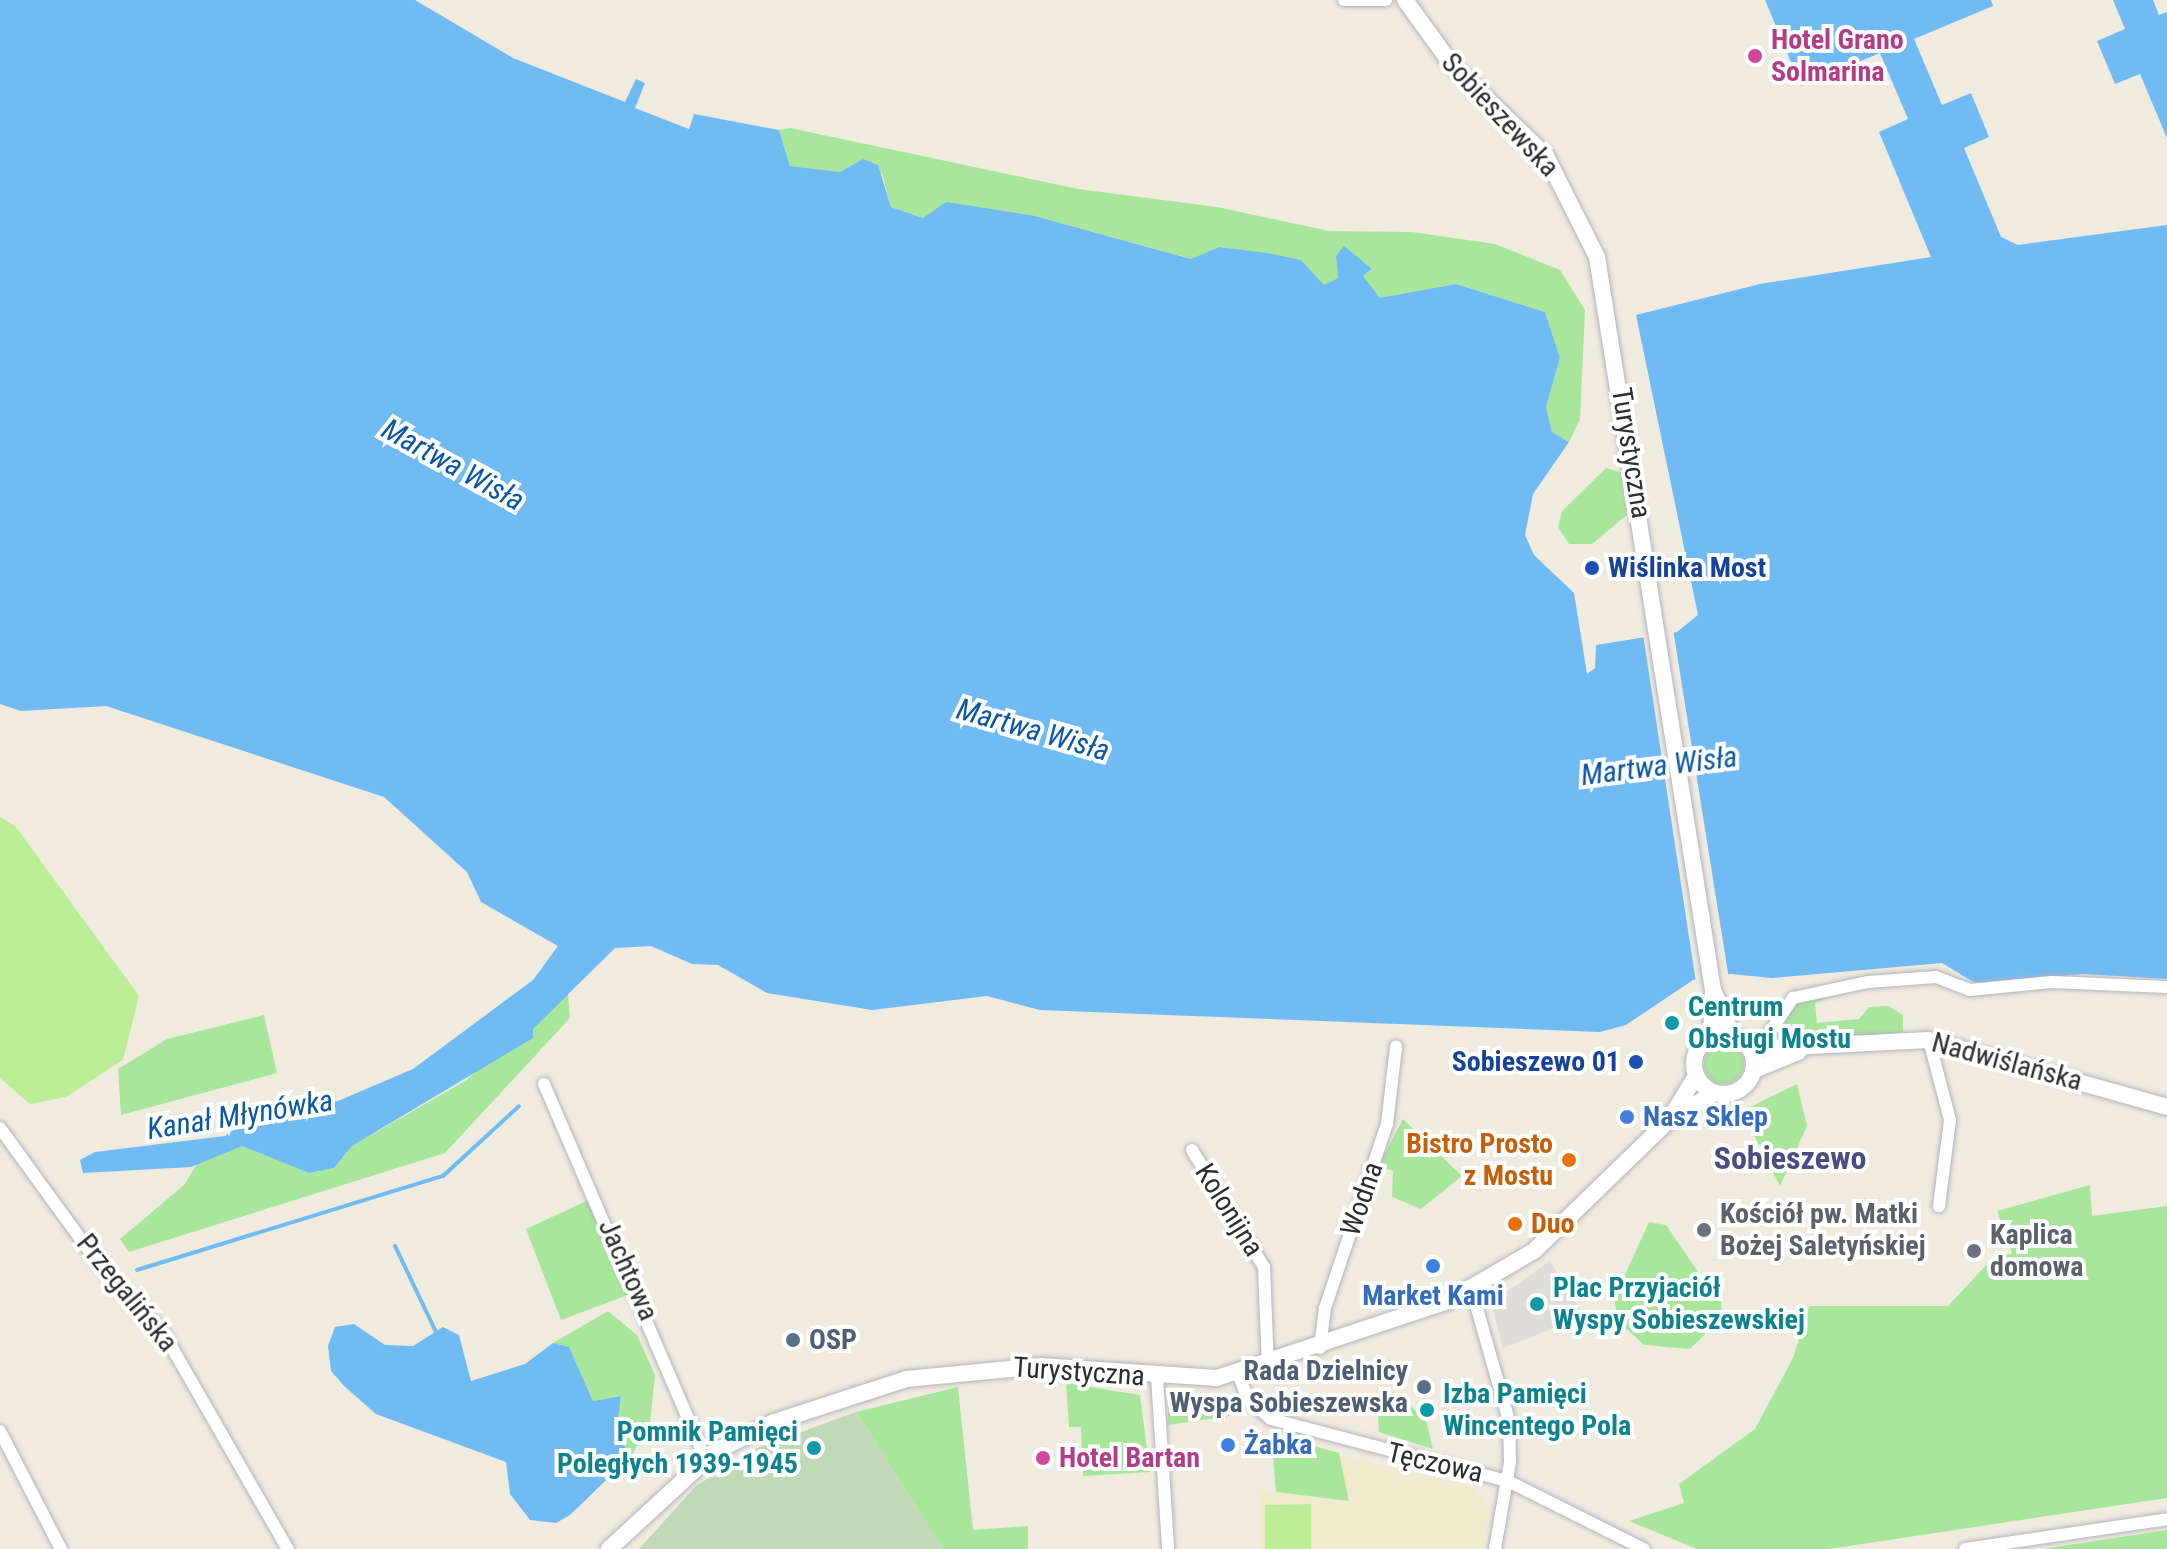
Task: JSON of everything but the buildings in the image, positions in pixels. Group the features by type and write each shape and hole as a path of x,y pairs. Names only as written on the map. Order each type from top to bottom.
{"main road":[{"name":"Sobieszewska","path":"1405,0 1452,65 1555,169 1583,217 1603,279"},
{"name":"Turystyczna","path":"1603,279 1712,987"},
{"path":"1712,987 1732,1034 1751,1049 1754,1070 1743,1088 1714,1093 1696,1076 1696,1052 1711,1036 1732,1034"},
{"path":"1711,1036 1712,987"},
{"name":"Nadwiślańska","path":"1751,1049 1798,1052 1929,1040 2167,1107"},
{"name":"Nadwiślańska","path":"1754,1070 1798,1052"},
{"name":"Turystyczna","path":"609,1549 705,1457 774,1422 935,1374 1041,1366 1157,1377 1238,1374 1320,1348 1472,1291 1560,1229 1668,1121 1696,1076"},
{"name":"Turystyczna","path":"1668,1121 1714,1093"}],"street":[{"path":"1344,0 1386,0"},
{"path":"1768,1035 1793,998 1868,982 1936,977 1970,990 2052,982 2167,987"},
{"path":"1929,1040 1950,1120 1939,1206"},
{"name":"Wodna","path":"1320,1348 1325,1308 1387,1124 1396,1047"},
{"name":"Jachtowa","path":"544,1084 705,1457"},
{"name":"Przegalińska","path":"0,1128 98,1263 163,1332 288,1549"},
{"name":"Kolonijna","path":"1192,1150 1264,1267 1268,1365"},
{"path":"1472,1291 1509,1416 1508,1481 1495,1549"},
{"name":"Tęczowa","path":"1238,1374 1248,1399 1271,1419 1508,1481 1644,1549"},
{"path":"1157,1377 1168,1549"},
{"path":"0,1431 61,1549"},
{"path":"1965,1549 2167,1519"}],"shaded area":[{"name":"Plac Przyjaciół Wyspy Sobieszewskiej","path":"1550,1261 1584,1316 1503,1348 1493,1310 1499,1297"},
{"path":"1339,1455 1474,1489 1489,1509 1484,1549 1261,1549 1257,1489 1348,1501"}],"green space":[{"path":"790,128 1078,189 1217,207 1329,231 1412,232 1495,244 1560,270 1585,310 1580,419 1569,442 1552,432 1546,407 1560,358 1545,312 1456,284 1380,299 1362,276 1372,270 1336,256 1338,278 1324,286 1301,260 1219,247 1192,259 1035,216 923,218 891,207 882,174 863,159 840,172 790,166 779,130"},
{"path":"1606,468 1623,473 1628,514 1592,544 1569,544 1558,527 1562,511"},
{"path":"0,817 16,827 139,996 123,1060 66,1097 30,1104 0,1078"},
{"path":"1847,989 1815,1003 1817,1023 1859,1019 1869,1007 1888,1006 1903,1015 1903,1033 1784,1043 1774,1034 1795,1001"},
{"path":"568,994 570,1018 445,1153 129,1252 120,1239 184,1185 201,1157 242,1146 309,1173 334,1168 352,1146 465,1081"},
{"path":"264,1015 277,1073 121,1115 118,1069 167,1039"},
{"path":"1724,1044 1738,1050 1744,1064 1738,1078 1724,1084 1710,1078 1704,1064 1710,1050"},
{"path":"1797,1084 1807,1126 1780,1186 1742,1111"},
{"path":"1403,1119 1462,1176 1421,1209 1392,1197 1393,1171 1378,1166"},
{"path":"2090,1185 2092,1216 2167,1206 2167,1498 1829,1549 1697,1549 1629,1521 1684,1503 1679,1484 1755,1429 1793,1358 1809,1306 1948,1306 1990,1261 2012,1253 1997,1211"},
{"path":"593,1198 633,1293 561,1320 526,1229"},
{"path":"1649,1222 1666,1225 1707,1285 1720,1283 1722,1317 1690,1349 1644,1345 1619,1322 1614,1299"},
{"path":"608,1311 637,1335 655,1375 650,1423 632,1455 616,1436 621,1396 593,1401 569,1348 553,1343"},
{"path":"1066,1383 1140,1395 1150,1472 1083,1476 1081,1427 1069,1427"},
{"path":"958,1387 973,1530 1028,1526 1028,1549 943,1549 856,1412"},
{"path":"1224,1395 1235,1404 1229,1416 1167,1425 1170,1396"},
{"path":"1410,1406 1426,1420 1433,1449 1379,1432 1378,1416"},
{"path":"856,1412 943,1549 639,1549 696,1486 757,1448"},
{"path":"1271,1434 1339,1453 1349,1501 1276,1492"},
{"path":"1311,1504 1311,1549 1265,1549 1265,1505"},
{"path":"2167,1530 2167,1549 2042,1549"}],"water":[{"name":"Martwa Wisła","path":"0,0 415,0 513,58 625,102 636,79 645,83 635,108 689,129 694,114 779,130 790,166 840,172 863,159 878,165 891,207 923,218 946,202 1035,216 1191,259 1219,247 1267,253 1301,260 1324,285 1338,278 1336,256 1344,246 1372,269 1363,276 1380,298 1456,284 1545,312 1560,358 1546,407 1552,432 1569,442 1533,494 1525,535 1534,555 1574,593 1587,674 1595,668 1596,645 1677,632 1698,615 1636,315 1760,284 1931,257 1879,132 1908,119 1880,53 1801,86 1765,0 1991,0 1993,6 1914,39 1942,105 1971,93 1989,137 1964,148 2001,237 2018,245 2167,225 2167,979 2083,974 1975,983 1942,963 1772,978 1731,974 1693,980 1626,1025 1600,1032 1040,1010 987,996 872,1010 767,993 718,965 692,964 651,946 615,948 533,1029 533,1038 352,1146 334,1168 309,1173 242,1146 191,1167 83,1173 80,1160 95,1152 225,1136 257,1113 338,1101 413,1069 533,980 558,946 481,902 467,872 384,797 106,706 21,711 0,704"},
{"path":"2113,0 2153,0 2159,15 2167,12 2167,138 2140,74 2115,84 2097,41 2125,29"},
{"path":"354,1324 385,1345 413,1346 443,1327 459,1335 471,1381 525,1364 553,1343 569,1347 593,1401 621,1396 616,1436 632,1455 570,1515 556,1523 530,1520 510,1494 506,1462 376,1414 344,1386 331,1371 328,1346 335,1327"}],"pier":[{"path":"1673,629 1729,979 1696,983 1643,634"}],"waterway":[{"path":"137,1270 443,1176 519,1106"},
{"path":"395,1246 436,1332"}],"place":[{"name":"Hotel Grano Solmarina","path":"1755,56"},
{"name":"Wiślinka Most","path":"1592,568"},
{"name":"Centrum Obsługi Mostu","path":"1672,1023"},
{"name":"Sobieszewo 01","path":"1636,1062"},
{"name":"Nasz Sklep","path":"1627,1117"},
{"name":"Bistro Prosto z Mostu","path":"1569,1160"},
{"name":"Duo","path":"1515,1224"},
{"name":"Kościół pw. Matki Bożej Saletyńskiej","path":"1704,1230"},
{"name":"Kaplica domowa","path":"1974,1251"},
{"name":"Market Kami","path":"1433,1266"},
{"name":"Plac Przyjaciół Wyspy Sobieszewskiej","path":"1537,1304"},
{"name":"OSP","path":"793,1340"},
{"name":"Rada Dzielnicy Wyspa Sobieszewska","path":"1424,1387"},
{"name":"Izba Pamięci Wincentego Pola","path":"1427,1410"},
{"name":"Żabka","path":"1228,1445"},
{"name":"Pomnik Pamięci Poległych 1939-1945","path":"814,1448"},
{"name":"Hotel Bartan","path":"1043,1458"}],"district":[{"name":"Sobieszewo","path":"1790,1158"}],"water label":[{"name":"Kanał Młynówka","path":"240,1115"}]}
